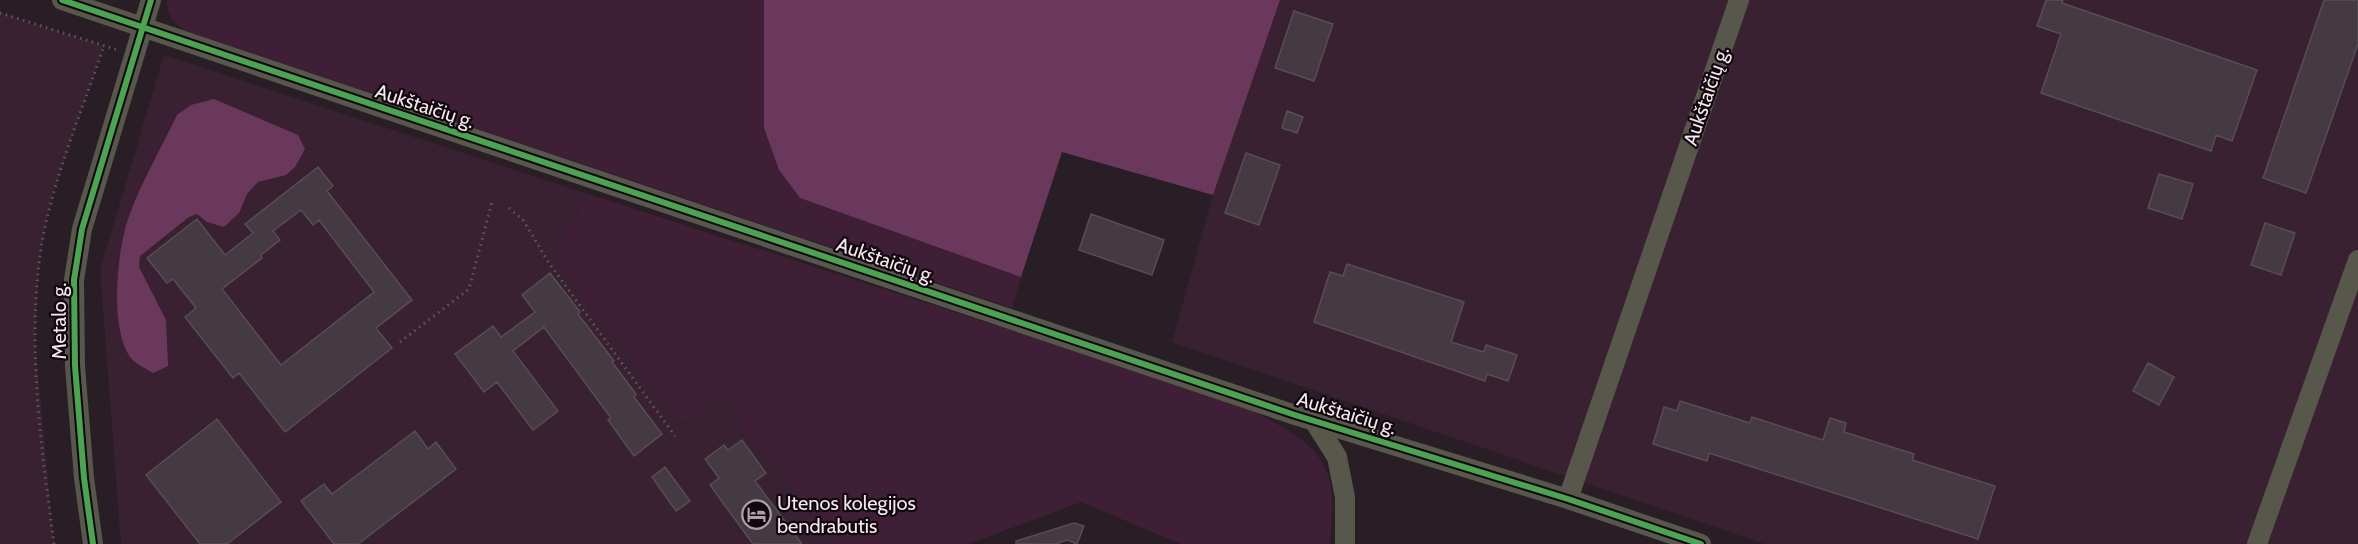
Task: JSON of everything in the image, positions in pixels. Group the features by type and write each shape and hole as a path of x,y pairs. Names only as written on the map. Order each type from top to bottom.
{"street":[{"name":"Aukštaičių g.","path":"62,0 1314,421 1568,499 1701,544"},
{"name":"Metalo g.","path":"93,544 84,478 75,366 74,280 82,229 151,0"},
{"name":"Aukštaičių g.","path":"1568,499 1739,0"},
{"path":"2257,544 2358,260"},
{"path":"1314,421 1337,457 1345,497 1345,544"}],"path":[{"path":"0,13 134,55"},
{"path":"54,544 35,341 39,263 51,200 104,46"},
{"path":"400,342 469,289 492,202"},
{"path":"509,208 523,220 549,263 675,436"}],"shaded area":[{"path":"167,0 764,0 764,128 779,170 800,198 1021,277 1012,308 186,31 172,18"},
{"path":"764,0 1280,0 1213,195 1062,152 1021,277 800,198 779,170 764,128"},
{"path":"1280,0 2358,0 2358,544 1765,544 1172,342 1213,195"},
{"path":"0,13 104,46 51,200 39,263 35,341 54,544 0,544"},
{"path":"164,55 588,194 554,258 684,423 722,395 835,544 121,544 100,270"},
{"path":"214,99 298,135 305,149 295,167 286,175 258,182 247,194 239,213 224,227 207,222 197,214 189,217 140,256 139,267 166,320 168,366 153,373 131,358 124,345 120,329 117,290 124,233 138,193 177,115 191,105"},
{"path":"588,194 1240,404 1297,437 1320,458 1327,472 1332,495 1330,544 1181,544 1081,502 968,544 835,544 722,396 683,423 554,258"}],"building":[{"path":"2046,0 2063,0 2062,3 2257,70 2232,141 2216,135 2211,151 2041,93 2061,34 2037,26"},
{"path":"2324,0 2358,0 2358,44 2306,193 2263,178"},
{"path":"1294,11 1333,24 1314,81 1275,68"},
{"path":"1287,111 1303,117 1297,133 1282,128"},
{"path":"1246,153 1280,165 1259,225 1225,213"},
{"path":"318,167 333,186 327,191 412,300 376,328 392,348 285,432 239,373 233,378 185,317 196,308 173,279 167,283 147,258 197,219 225,255 253,233 245,224","holes":["301,210 313,225 319,220 374,292 281,365 222,289 262,258 261,255 280,240 273,231"]},
{"path":"2159,174 2193,184 2182,219 2148,208"},
{"path":"1091,214 1164,240 1152,275 1079,250"},
{"path":"2265,223 2295,233 2281,275 2251,265"},
{"path":"1347,264 1464,302 1451,342 1484,352 1486,345 1517,355 1508,381 1487,374 1485,381 1314,322 1330,272 1343,276"},
{"path":"550,273 580,312 578,314 614,361 612,362 636,394 634,397 662,434 634,456 608,420 611,418 544,327 513,351 558,411 533,430 497,382 484,392 455,354 493,326 501,337 535,312 522,295"},
{"path":"2148,363 2174,377 2159,405 2133,391"},
{"path":"1680,401 1750,423 1752,417 1823,440 1830,418 1846,423 1844,432 1914,454 1912,460 1995,486 1978,539 1709,453 1707,461 1653,444 1664,407 1677,411"},
{"path":"217,419 281,502 227,544 200,544 146,475"},
{"path":"415,431 428,449 436,442 456,469 358,544 334,544 301,501 324,484 332,494"},
{"name":"Utenos kolegijos bendrabutis","path":"742,440 766,473 755,481 802,544 753,544 710,485 719,478 705,459 724,445 728,450"},
{"path":"665,467 690,501 676,511 652,477"},
{"path":"1074,523 1084,526 1077,544 1067,540 1056,544 1016,544 1016,541"}],"cycle path":[{"path":"62,0 1295,415 1568,499 1701,544"},
{"path":"93,544 84,478 75,366 74,280 82,229 151,0"}],"place":[{"name":"Utenos kolegijos bendrabutis","path":"756,515"}]}
